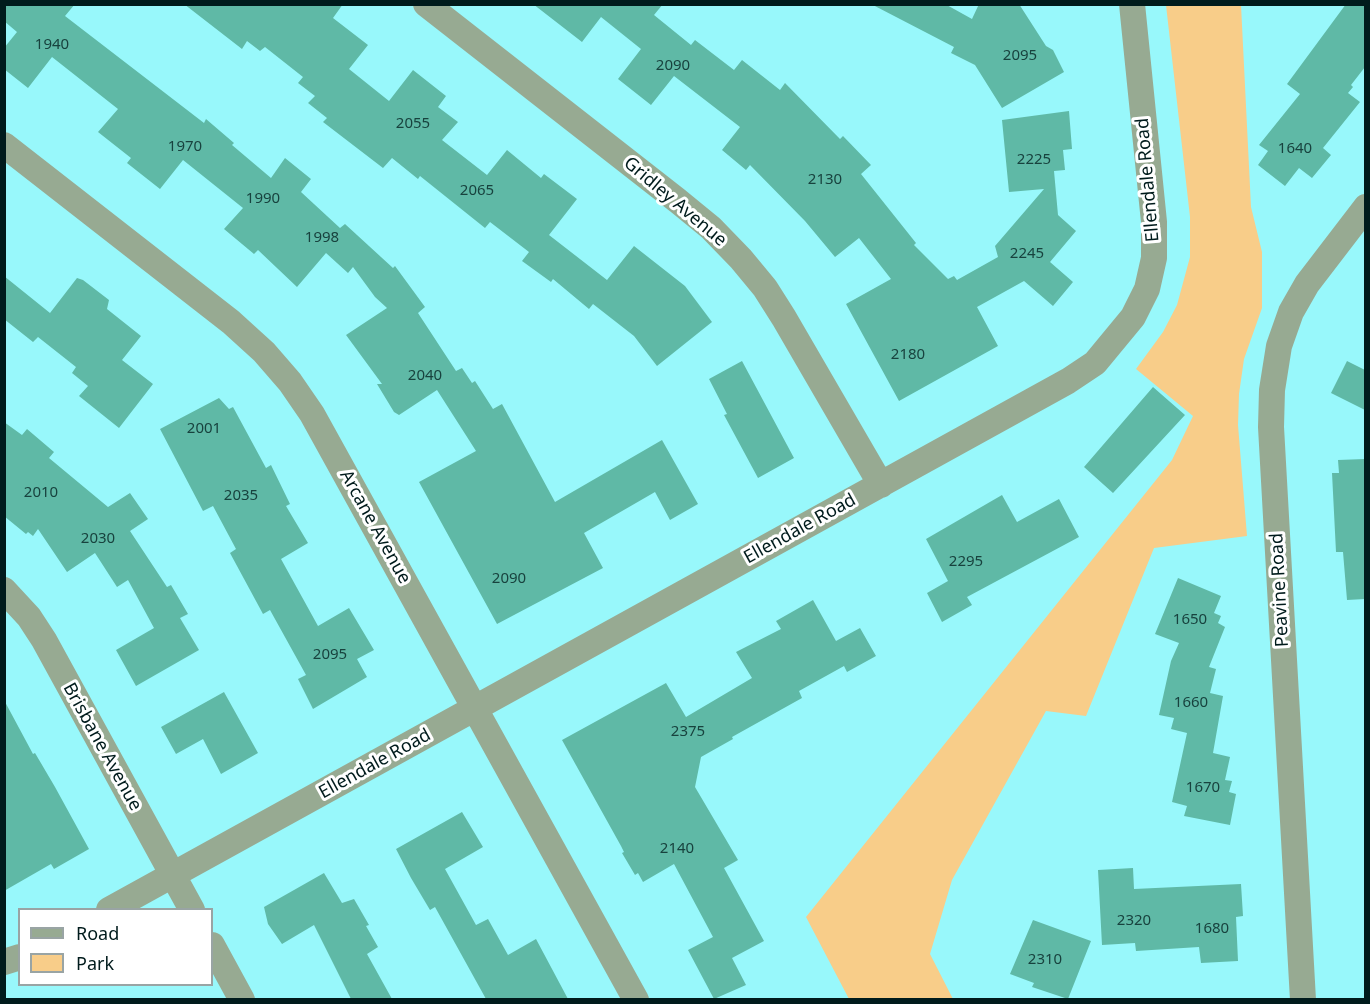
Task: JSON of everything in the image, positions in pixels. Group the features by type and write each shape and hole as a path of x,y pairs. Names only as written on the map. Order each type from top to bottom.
{"street":[{"name":"Gridley Avenue","path":"426,4 678,201 711,228 741,259 765,288 784,318 881,485"},
{"name":"Ellendale Road","path":"111,908 173,876 881,485 1068,381 1095,363 1133,317 1149,279 1154,258 1154,222 1132,4"},
{"name":"Arcane Avenue","path":"4,145 231,322 264,352 290,382 312,414 636,999"},
{"name":"Peavine Road","path":"1303,999 1272,439 1272,390 1279,346 1291,312 1307,284 1365,207"},
{"name":"Brisbane Avenue","path":"4,590 28,616 44,640 191,908"},
{"path":"213,947 242,999"}],"green space":[{"path":"1166,5 1241,5 1251,207 1262,252 1262,308 1244,359 1239,394 1238,425 1247,536 1154,548 1086,716 1046,711 952,880 930,954 953,999 849,999 806,917 1172,460 1193,416 1136,369 1163,332 1177,305 1190,257 1190,217"}],"building":[{"path":"4,4 75,4 65,16 204,123 206,119 271,178 285,158 311,179 301,192 340,228 345,224 393,268 395,266 425,307 418,313 456,371 462,368 472,383 475,381 493,409 502,404 555,502 662,440 698,504 670,520 655,492 584,533 603,568 497,624 419,482 476,451 437,390 399,415 394,412 377,384 382,384 346,335 387,308 375,297 353,267 348,273 326,253 297,287 258,250 254,254 224,229 243,208 183,160 160,189 127,163 131,158 98,132 118,109 52,57 28,88 4,69 4,48 17,32 4,21"},
{"path":"184,4 343,4 333,18 368,45 349,69 389,101 413,70 446,96 438,107 458,122 442,140 487,175 507,150 541,178 544,174 577,199 549,235 607,280 634,246 685,286 712,322 657,366 634,336 593,304 589,309 553,279 551,282 522,261 529,252 490,222 485,228 420,176 418,179 392,158 383,168 323,122 327,118 308,103 315,96 298,83 303,77 265,47 260,51 247,41 242,49"},
{"path":"533,4 663,4 654,15 691,45 695,40 734,70 742,60 780,90 785,83 840,139 843,136 871,165 861,174 916,243 914,245 948,279 954,276 957,280 998,257 995,246 1044,189 1009,192 1002,120 1069,111 1072,149 1063,150 1065,170 1054,171 1058,215 1076,231 1050,262 1073,282 1053,306 1024,281 977,307 998,346 899,401 846,304 891,279 859,238 835,257 805,221 750,165 746,170 722,150 740,127 674,76 651,105 618,79 641,49 601,17 582,42"},
{"path":"871,4 945,4 972,19 979,4 1019,4 1046,46 1053,50 1064,72 1002,108 975,65 951,53 954,47"},
{"path":"1346,4 1365,4 1365,67 1351,85 1353,87 1348,93 1360,102 1323,148 1331,155 1312,178 1299,168 1285,186 1258,165 1268,151 1259,145 1300,94 1287,84"},
{"path":"4,276 50,313 77,278 83,280 109,300 107,309 141,336 122,360 153,384 119,428 79,396 88,386 72,373 76,367 38,337 33,342 4,319"},
{"path":"742,361 794,458 758,478 724,415 727,414 709,379"},
{"path":"1347,361 1365,370 1365,410 1331,393"},
{"path":"1153,387 1185,415 1113,493 1084,467"},
{"path":"219,398 229,409 233,407 266,468 271,465 290,504 286,506 308,543 281,559 318,626 349,608 374,650 357,659 367,677 313,709 298,679 306,675 270,610 263,614 230,553 236,549 213,506 203,511 160,429"},
{"path":"4,422 22,435 27,429 54,452 49,458 108,507 130,493 148,519 130,531 167,587 171,585 188,614 180,618 199,650 136,686 116,650 154,628 128,580 117,587 95,553 67,572 38,529 33,536 28,532 26,534 4,516"},
{"path":"1365,459 1365,599 1347,600 1343,552 1336,552 1332,473 1339,473 1338,460"},
{"path":"1002,495 1017,522 1059,499 1079,537 967,597 972,605 942,622 927,593 948,581 926,539"},
{"path":"1178,578 1221,596 1214,613 1221,616 1218,623 1225,627 1209,667 1216,669 1210,693 1223,696 1213,753 1230,757 1225,780 1232,781 1229,792 1236,794 1230,825 1184,816 1187,806 1172,802 1187,733 1171,729 1174,718 1159,715 1171,661 1179,643 1155,634"},
{"path":"813,600 836,641 860,628 876,656 847,672 844,666 799,691 802,698 701,757 695,787 738,860 724,868 764,941 732,958 746,985 714,999 688,950 713,937 674,864 643,882 638,873 635,875 562,740 666,683 686,717 752,678 736,652 781,629 776,621"},
{"path":"224,692 258,753 221,774 203,739 176,754 161,727"},
{"path":"4,700 89,849 54,869 51,864 4,891"},
{"path":"462,812 483,847 445,869 476,925 488,919 508,955 536,939 568,999 486,999 435,907 430,910 411,878 396,849"},
{"path":"1133,868 1134,889 1241,884 1243,916 1236,917 1238,961 1201,963 1199,947 1136,951 1135,943 1102,945 1098,870"},
{"path":"324,873 342,903 354,899 369,925 366,926 378,947 367,954 392,999 351,999 314,925 282,944 268,924 264,907"},
{"path":"1033,920 1091,941 1068,999 1032,987 1034,983 1010,974"}]}
